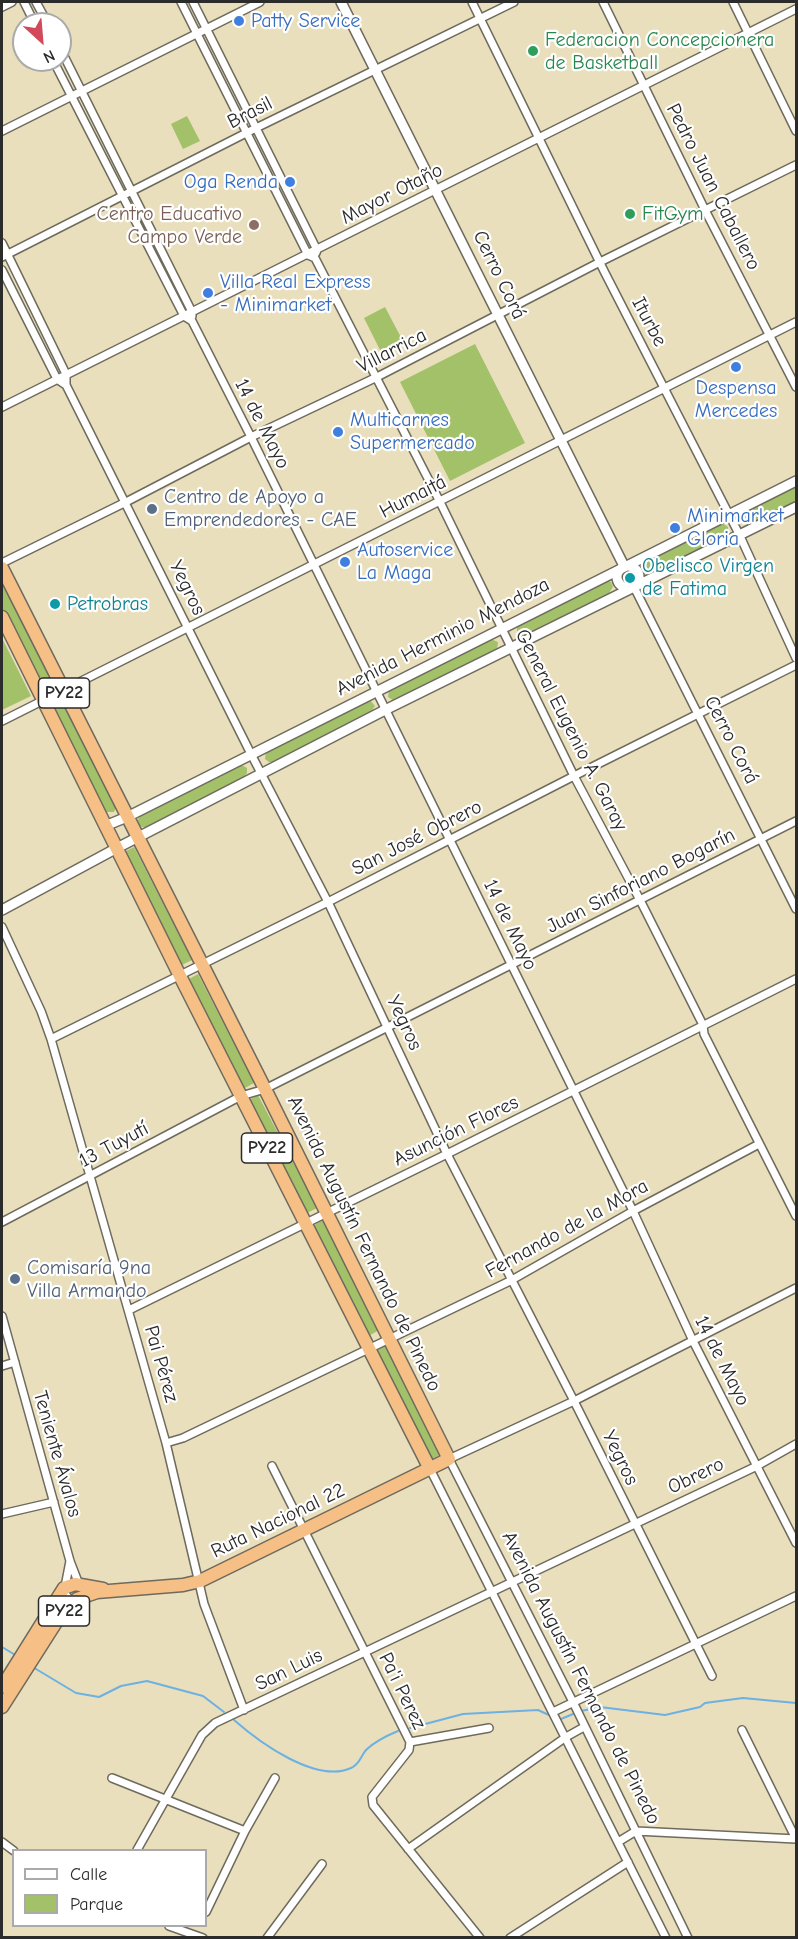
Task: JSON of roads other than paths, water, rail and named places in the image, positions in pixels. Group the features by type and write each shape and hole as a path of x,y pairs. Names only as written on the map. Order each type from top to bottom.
{"highway":[{"name":"Avenida Augustín Fernando de Pinedo","path":"2,568 200,964 266,1089 325,1213 449,1459"},
{"name":"Avenida Augustín Fernando de Pinedo","path":"2,616 179,974 430,1469"},
{"name":"Ruta Nacional 22","path":"76,1599 97,1592 183,1585 200,1581 449,1459"},
{"name":"Ruta Nacional 22","path":"64,1588 69,1585 80,1585 116,1590"},
{"name":"PY22","path":"2,1707 64,1588"},
{"name":"PY22","path":"2,1687 76,1599"}],"street":[{"path":"2,7 12,2"},
{"path":"181,2 308,255"},
{"name":"General Eugenio A. Garay","path":"193,2 574,776 640,900 703,1025 704,1034 796,1216"},
{"path":"2,131 260,2"},
{"name":"Cerro Corá","path":"341,2 624,566"},
{"name":"Iturbe","path":"472,2 600,262 739,534 796,658"},
{"name":"Brasil","path":"4,255 514,2"},
{"name":"Pedro Juan Caballero","path":"603,2 705,210 796,387"},
{"path":"734,2 796,131"},
{"name":"Mayor Otaño","path":"2,407 308,255 316,254 796,9"},
{"path":"59,72 184,316 192,321"},
{"name":"14 de Mayo","path":"72,72 192,312 192,321 633,1211 693,1341 796,1543"},
{"name":"Villarrica","path":"2,563 796,165"},
{"name":"Yegros","path":"2,243 4,255 66,374 66,385 328,902 447,1154 712,1676"},
{"name":"Yegros","path":"2,270 57,379 66,385"},
{"name":"Humaitá","path":"2,721 796,322"},
{"name":"Avenida Herminio Mendoza","path":"105,826 796,481"},
{"name":"Avenida Herminio Mendoza","path":"2,910 385,710 796,507"},
{"name":"Cerro Corá","path":"624,566 632,567 638,572 639,578 634,586"},
{"name":"Cerro Corá","path":"624,566 618,574 619,581 626,587 634,586"},
{"name":"Cerro Corá","path":"634,586 796,909"},
{"name":"San José Obrero","path":"51,1039 328,902 796,665"},
{"name":"Juan Sinforiano Bogarín","path":"241,1096 266,1089 796,821"},
{"name":"Pai Pérez","path":"2,927 41,1011 51,1039 166,1443 204,1604 244,1710"},
{"name":"Asunción Flores","path":"129,1310 796,979"},
{"name":"13 Tuyutí","path":"2,1222 241,1096"},
{"name":"Fernando de la Mora","path":"166,1443 183,1438 510,1281 633,1211 759,1144"},
{"path":"449,1459 574,1401 796,1288"},
{"name":"Teniente Ávalos","path":"2,1316 70,1561 80,1585"},
{"path":"2,1366 15,1362"},
{"name":"Obrero","path":"512,1581 757,1466 796,1444"},
{"name":"Avenida Augustín Fernando de Pinedo","path":"449,1459 573,1702 688,1938"},
{"name":"Pa'i Perez","path":"272,1466 410,1742 409,1750 372,1797 373,1805 480,1938"},
{"name":"Avenida Augustín Fernando de Pinedo","path":"430,1469 493,1590 666,1938"},
{"path":"2,1514 54,1502"},
{"path":"70,1561 70,1572 64,1588 69,1599 76,1599 81,1593 80,1585"},
{"name":"San Luis","path":"138,1849 202,1735 215,1723 512,1581"},
{"path":"553,1712 796,1596"},
{"path":"408,1849 566,1737 584,1727"},
{"path":"410,1742 489,1728"},
{"path":"618,1842 636,1831 796,1839 742,1730"},
{"path":"112,1778 245,1832"},
{"path":"207,1910 245,1832 275,1778"},
{"path":"510,1938 628,1862"},
{"path":"267,1938 322,1864"},
{"path":"172,1927 203,1938"},
{"path":"195,1934 198,1927"}],"waterway":[{"path":"2,1647 17,1656"},
{"path":"31,1666 76,1693 99,1697 121,1686 147,1681 203,1696 224,1712"},
{"path":"581,1711 600,1707 665,1715 700,1707 705,1703 743,1698 796,1703"},
{"path":"410,1728 463,1714 538,1710 551,1716"},
{"path":"561,1719 573,1714"},
{"path":"234,1720 273,1749 305,1766 321,1770 337,1771 351,1768 369,1747 398,1731"}],"place":[{"name":"Patty Service","path":"239,21"},
{"name":"Federacion Concepcionera de Basketball","path":"533,51"},
{"name":"Oga Renda","path":"290,182"},
{"name":"FitGym","path":"630,214"},
{"name":"Centro Educativo Campo Verde","path":"254,225"},
{"name":"Villa Real Express - Minimarket","path":"208,293"},
{"name":"Despensa Mercedes","path":"736,367"},
{"name":"Multicarnes Supermercado","path":"338,432"},
{"name":"Centro de Apoyo a Emprendedores - CAE","path":"152,509"},
{"name":"Minimarket Gloria","path":"675,528"},
{"name":"Autoservice La Maga","path":"345,562"},
{"name":"Obelisco Virgen de Fatima","path":"630,578"},
{"name":"Petrobras","path":"55,604"},
{"name":"Comisaría 9na Villa Armando","path":"15,1279"}]}
